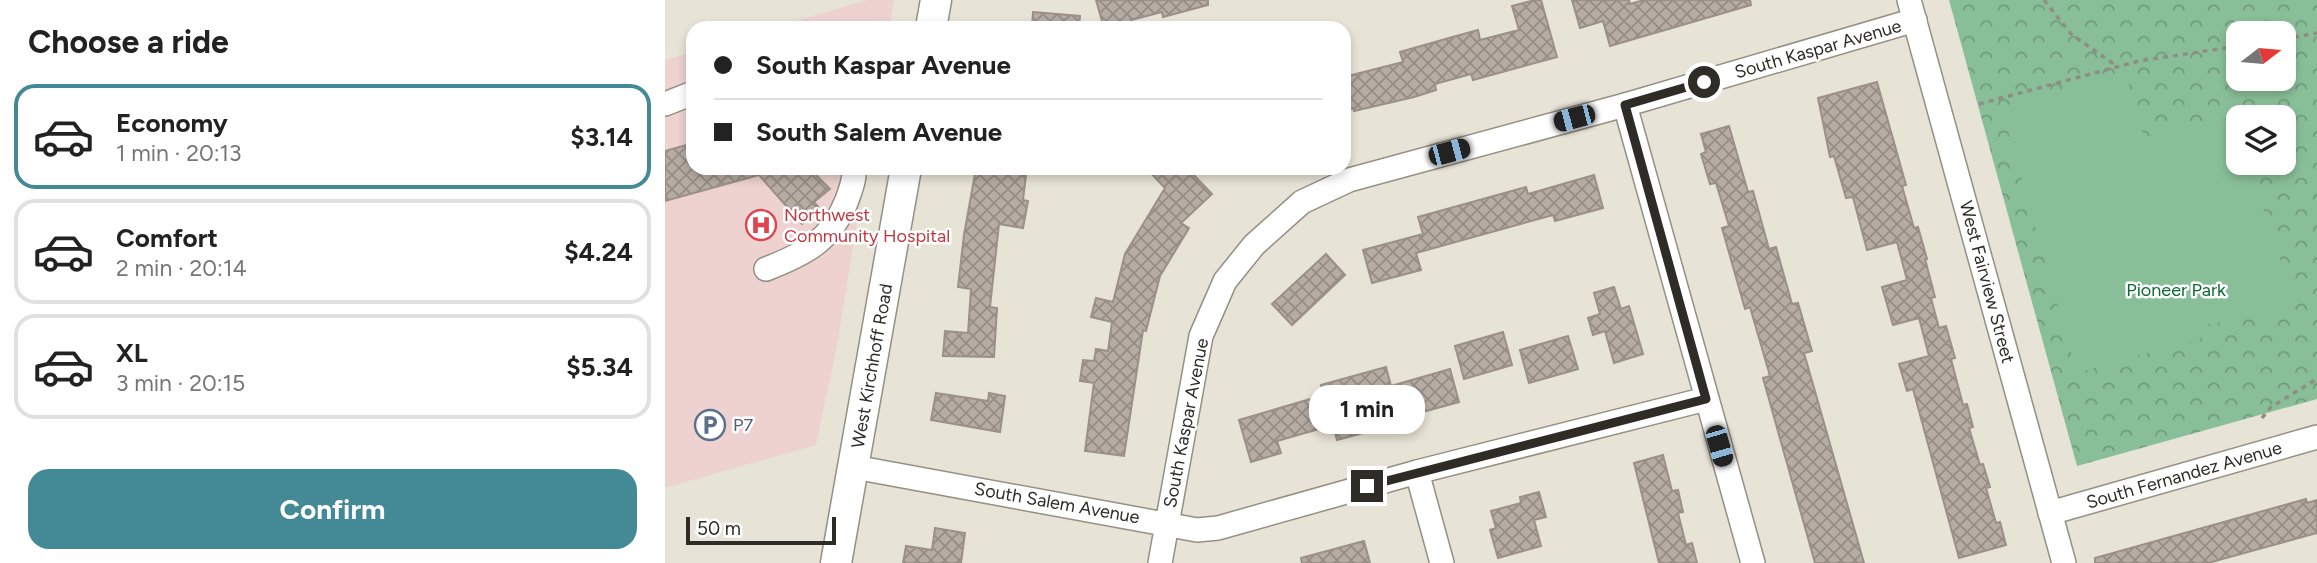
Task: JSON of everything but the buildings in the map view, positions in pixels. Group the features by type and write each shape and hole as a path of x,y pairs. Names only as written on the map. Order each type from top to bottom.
{"main road":[{"path":"932,21 936,0"},
{"name":"West Kirchhoff Road","path":"836,563 905,175"}],"street":[{"name":"South Kaspar Avenue","path":"1160,563 1201,336 1225,281 1254,245 1302,202 1349,180 1625,105 1912,10"},
{"name":"West Fairview Street","path":"1912,10 2064,563"},
{"path":"665,104 686,98"},
{"path":"1625,105 1753,563"},
{"path":"766,269 799,256 822,240 842,212 855,175"},
{"name":"South Salem Avenue","path":"854,467 1197,530 1218,528 1416,472 1706,399"},
{"name":"South Fernandez Avenue","path":"2050,513 2317,437"},
{"path":"1416,472 1442,563"}],"path":[{"path":"2044,0 2071,34 2117,67"},
{"path":"2296,36 2317,33"},
{"path":"1979,104 2139,61 2226,48"},
{"path":"2262,418 2271,407 2317,379"}],"shaded area":[{"path":"867,0 894,0 891,21 796,21"},
{"name":"Northwest Community Hospital","path":"686,54 686,175 865,175 837,345 816,445 665,488 665,60"}],"green space":[{"name":"Pioneer Park","path":"1949,0 2317,0 2317,399 2077,466"},
{"path":"2125,71 2144,137 2214,120 2226,126 2226,175 2252,175 2295,304 2258,316 2198,326 2201,338 2077,373 2001,107"}],"place":[{"name":"Northwest Community Hospital","path":"761,225"},
{"name":"P7","path":"710,425"}],"route":[{"path":"1367,486 1706,399 1625,105 1704,82"}]}
